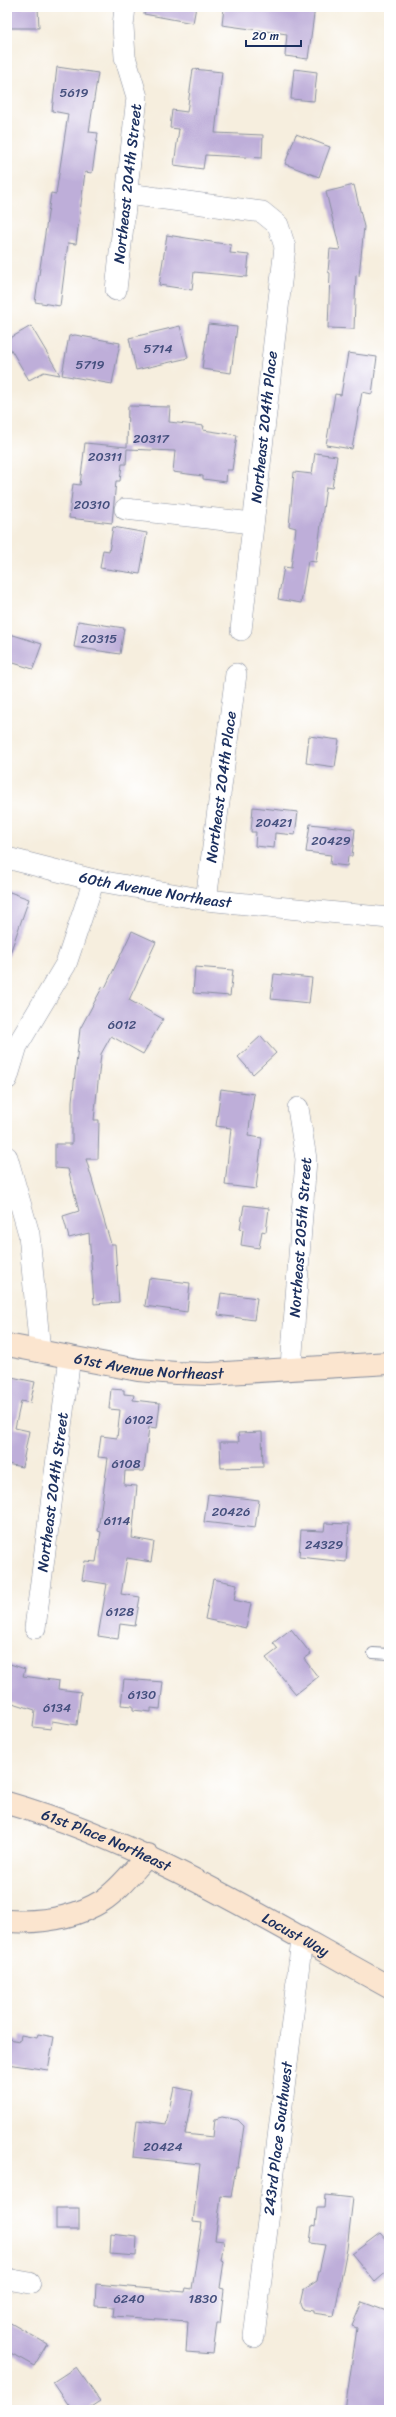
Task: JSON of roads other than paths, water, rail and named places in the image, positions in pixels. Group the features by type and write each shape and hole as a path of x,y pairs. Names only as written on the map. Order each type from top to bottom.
{"street":[{"name":"Northeast 204th Street","path":"116,290 128,194 137,97 126,57 123,26 125,7"},
{"name":"Northeast 204th Place","path":"128,194 262,212 278,225 285,247 241,630"},
{"path":"125,509 253,523"},
{"name":"Northeast 204th Place","path":"206,900 236,674"},
{"name":"60th Avenue Northeast","path":"7,858 94,880 206,900 389,918"},
{"path":"7,1079 17,1046 66,964 94,880"},
{"name":"Northeast 205th Street","path":"291,1367 306,1159 298,1108"},
{"path":"7,1157 29,1234 40,1352"},
{"name":"61st Avenue Northeast","path":"7,1345 138,1370 176,1373 210,1374 291,1367 389,1363"},
{"name":"Northeast 204th Street","path":"35,1628 70,1357"},
{"name":"61st Place Northeast","path":"7,1803 31,1810 148,1855 202,1883"},
{"path":"7,1921 32,1923 70,1916 103,1900 148,1855"},
{"name":"Locust Way","path":"202,1883 302,1940 389,1987"},
{"name":"243rd Place Southwest","path":"254,2337 302,1940"},
{"path":"7,2279 30,2283"}],"lane":[{"path":"373,1653 389,1654"}]}
